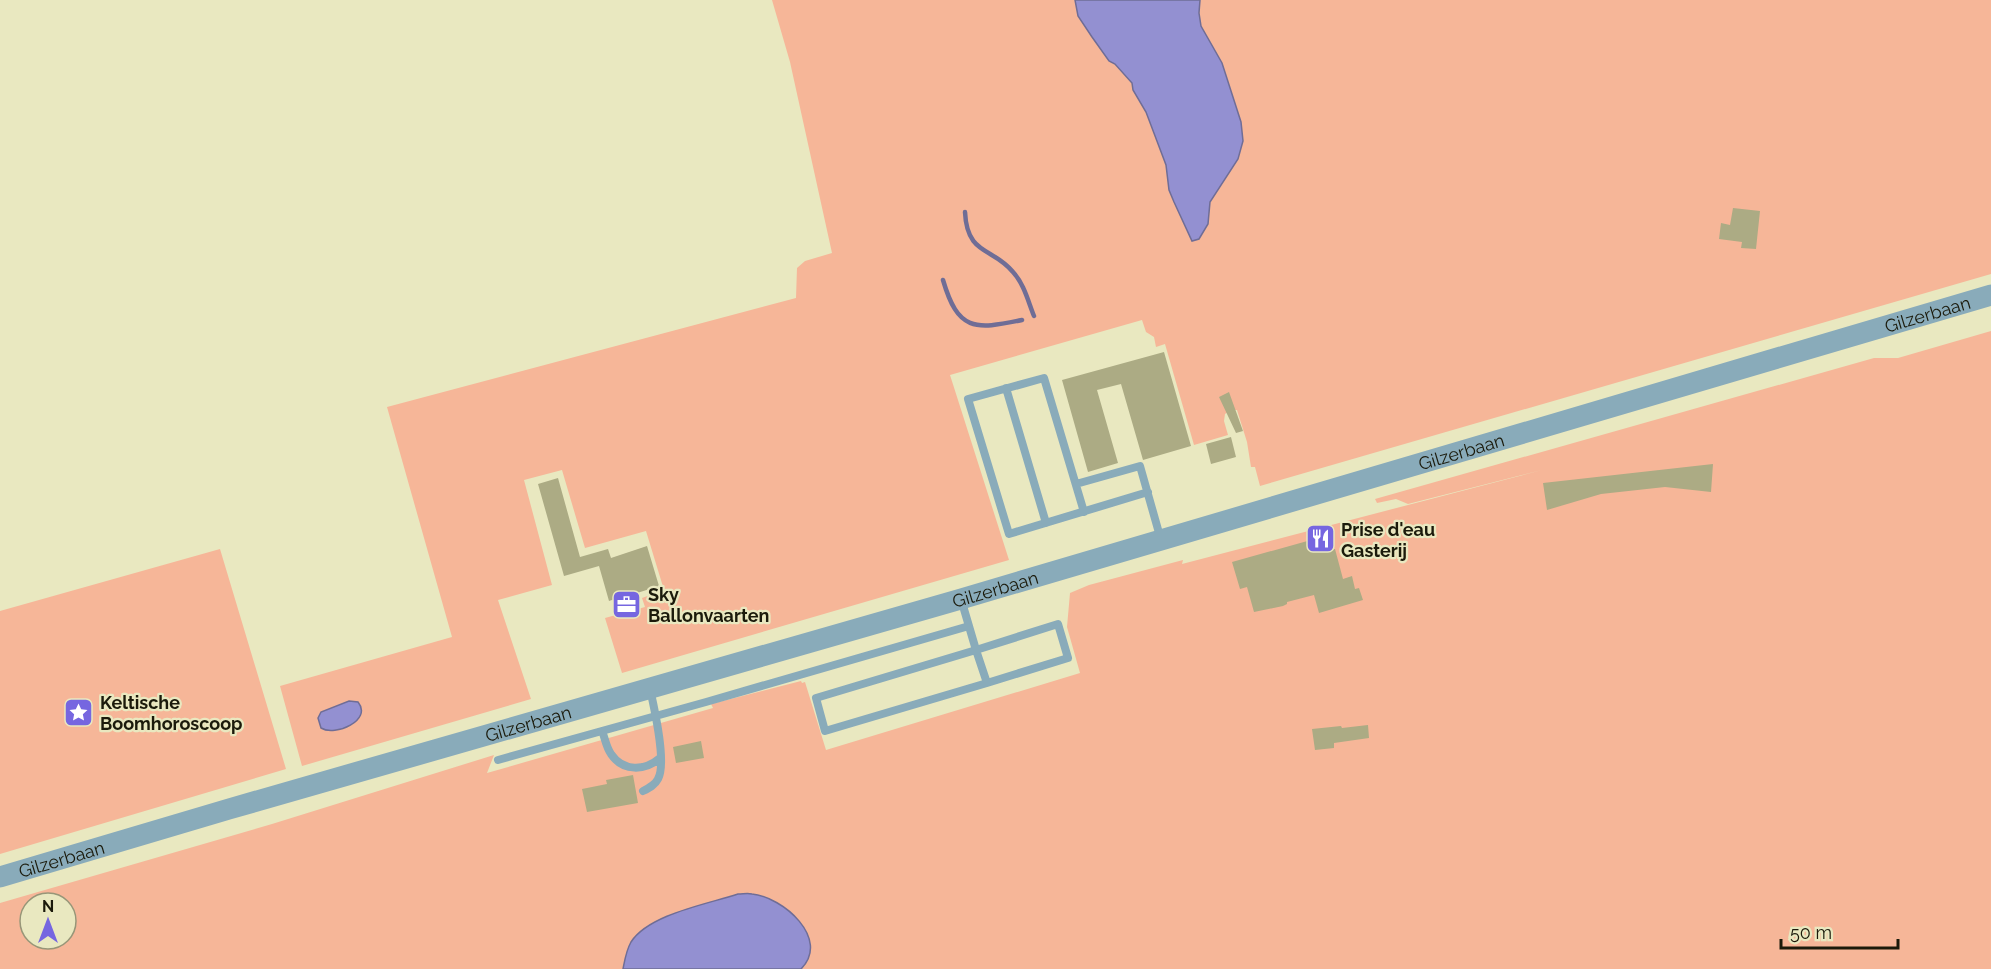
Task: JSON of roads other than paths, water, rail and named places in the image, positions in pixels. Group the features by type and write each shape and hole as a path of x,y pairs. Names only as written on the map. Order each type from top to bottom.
{"street":[{"name":"Gilzerbaan","path":"0,877 961,599 1991,295"}],"lane":[{"path":"1084,512 1044,378 968,399 1009,534 1084,512 1148,492"},
{"path":"1005,388 1046,523"},
{"path":"1076,484 1140,466 1161,540"},
{"path":"961,599 987,683"},
{"path":"1058,624 1068,658 987,683 825,731 816,698 1058,624"},
{"path":"498,760 969,626"},
{"path":"643,791 654,784 659,777 660,758 650,688"},
{"path":"602,731 609,752 624,765 645,767 660,758"}],"waterway":[{"path":"965,212 967,226 976,244 1005,264 1017,277 1034,316"},
{"path":"943,280 955,309 962,318 970,323 992,325 1022,320"}],"place":[{"name":"Prise d'eau Gasterij","path":"1320,539"},
{"name":"Sky Ballonvaarten","path":"627,604"},
{"name":"Keltische Boomhoroscoop","path":"79,712"}]}
